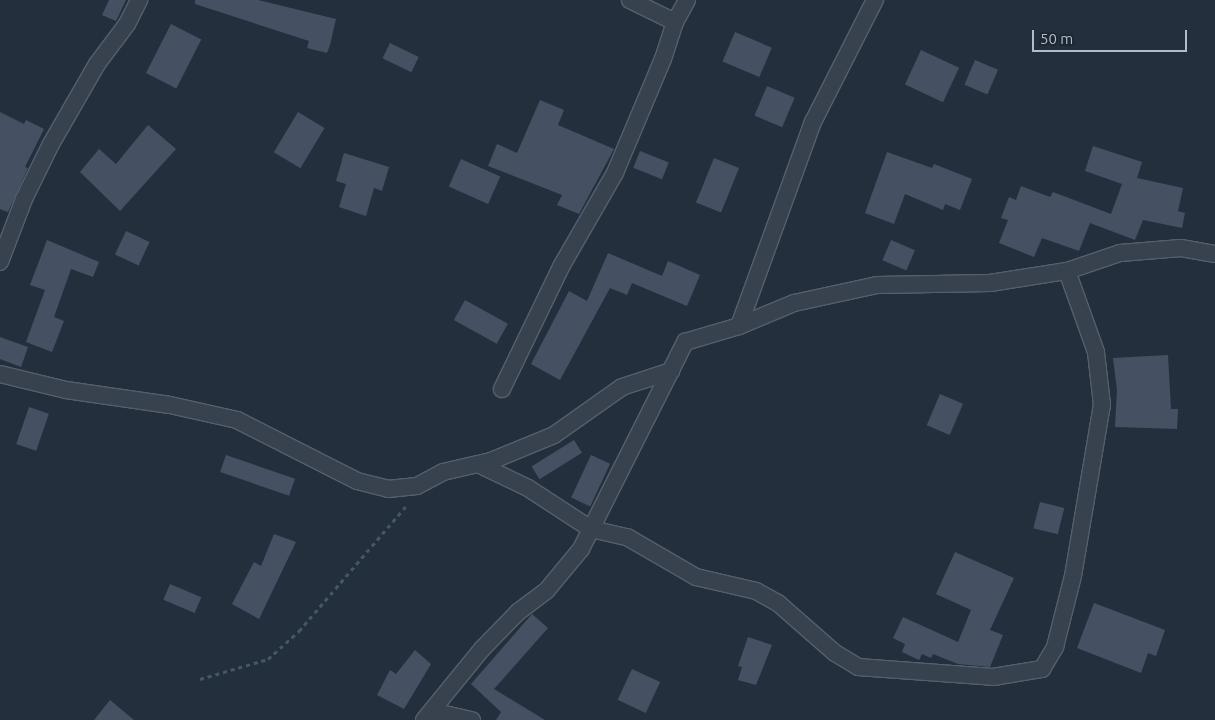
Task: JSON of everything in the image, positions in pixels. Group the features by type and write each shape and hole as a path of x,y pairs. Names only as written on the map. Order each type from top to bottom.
{"street":[{"path":"0,262 24,199 52,144 97,64 127,24 140,0"},
{"path":"630,0 675,22"},
{"path":"502,389 562,264 615,173 663,59 675,22 686,0"},
{"path":"740,326 813,122 874,0"},
{"path":"424,720 482,648 518,612 546,590 581,549 685,342 740,326 794,304 877,285 990,283 1067,271 1120,253 1182,248 1215,254"},
{"path":"478,464 528,488 591,529 627,538 696,577 756,591 779,604 836,653 858,667 880,672 903,668 994,677 1042,669 1056,647 1073,576 1102,405 1096,352 1067,271"},
{"path":"0,374 66,390 170,405 237,420 357,481 388,489 417,486 443,472 478,464 554,435 622,386 671,371"},
{"path":"428,720 436,712 472,720"}],"path":[{"path":"200,679 268,659 299,631 366,551 400,516 417,486"}],"building":[{"path":"109,0 126,0 116,21 102,15"},
{"path":"195,0 258,0 336,19 330,45 327,53 307,48 309,41 195,4"},
{"path":"171,24 201,39 176,88 146,73"},
{"path":"735,32 772,48 759,77 722,61"},
{"path":"390,43 419,57 411,72 383,58"},
{"path":"921,50 959,68 943,102 905,84"},
{"path":"975,60 998,70 987,95 964,85"},
{"path":"767,86 795,98 782,127 754,115"},
{"path":"540,100 564,110 558,125 614,149 579,214 557,205 562,195 488,166 497,144 517,153"},
{"path":"0,112 24,124 26,120 44,129 25,167 28,168 8,212 0,209"},
{"path":"298,112 325,128 300,168 274,152"},
{"path":"148,125 176,149 120,211 80,172 99,149 116,164"},
{"path":"1093,146 1142,162 1137,178 1183,188 1178,211 1185,213 1182,228 1143,220 1135,240 1090,223 1079,251 1042,238 1034,257 999,243 1008,220 1001,218 1009,197 1016,200 1021,186 1050,197 1053,192 1111,214 1122,184 1085,171"},
{"path":"640,151 669,163 662,179 633,168"},
{"path":"887,152 932,168 934,164 972,179 960,210 945,204 943,210 905,194 894,224 865,213"},
{"path":"344,153 389,167 382,191 374,188 366,216 339,207 346,184 336,181"},
{"path":"714,158 739,168 721,213 696,203"},
{"path":"461,159 500,176 488,204 449,186"},
{"path":"126,231 150,242 139,266 115,255"},
{"path":"47,240 99,262 93,277 71,269 54,317 64,321 52,352 26,342 45,290 30,285"},
{"path":"891,240 915,250 906,270 882,260"},
{"path":"608,253 662,276 668,261 700,275 687,306 632,283 627,295 610,288 560,380 531,364 569,291 587,301"},
{"path":"465,300 508,324 497,344 454,320"},
{"path":"0,337 28,347 21,367 0,359"},
{"path":"1168,355 1171,409 1178,409 1177,429 1115,427 1117,390 1113,358"},
{"path":"940,394 963,404 950,435 927,425"},
{"path":"29,407 49,414 36,451 16,444"},
{"path":"574,440 582,453 540,479 532,466"},
{"path":"226,455 295,479 289,496 220,472"},
{"path":"591,455 610,464 590,506 571,498"},
{"path":"1040,502 1064,508 1058,534 1033,528"},
{"path":"274,534 296,542 259,619 232,604 254,562 261,566"},
{"path":"955,552 1014,578 990,630 1003,635 990,667 958,664 933,654 931,658 922,654 919,660 902,652 905,644 893,638 903,617 958,642 971,610 936,594"},
{"path":"170,584 201,597 195,613 163,600"},
{"path":"1094,603 1165,630 1156,656 1148,653 1141,673 1077,648"},
{"path":"532,614 548,628 494,689 545,720 496,720 501,712 471,684"},
{"path":"748,637 772,645 756,685 738,680 742,667 738,666"},
{"path":"415,650 431,664 404,709 377,695 390,670 396,674"},
{"path":"632,669 660,682 646,713 618,700"},
{"path":"110,700 134,720 94,720"}]}
